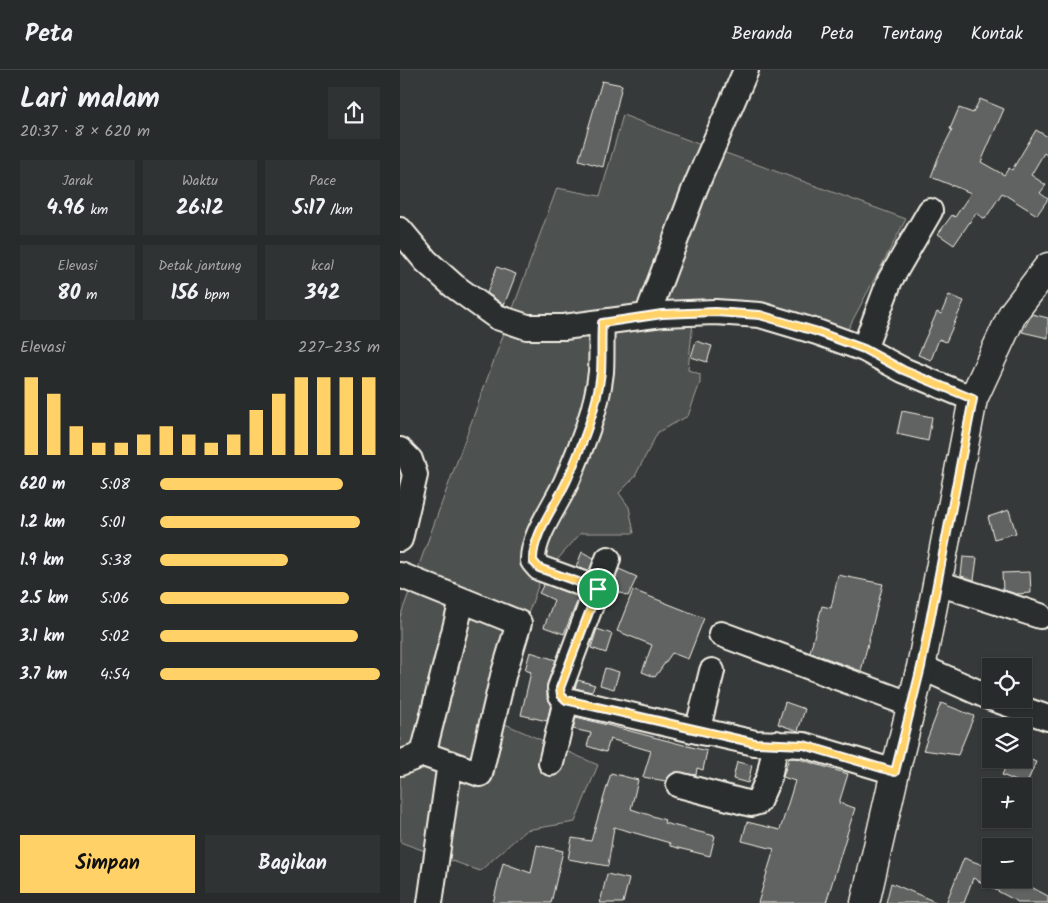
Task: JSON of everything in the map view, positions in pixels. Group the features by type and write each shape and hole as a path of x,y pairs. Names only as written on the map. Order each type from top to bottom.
{"main road":[{"path":"866,903 921,667 973,399 1013,313 1048,266"}],"street":[{"path":"647,316 694,188 746,70"},
{"path":"864,349 890,280 930,211"},
{"path":"400,230 426,261 454,286 496,317 527,327 564,327 647,316 715,312 760,315 818,332 864,349 903,370 973,399"},
{"path":"598,589 539,568 533,561 533,551 537,536 568,479 594,409 601,373 602,323"},
{"path":"400,450 410,460 415,475 402,528"},
{"path":"608,559 560,688 561,695 566,700 755,743 804,745 895,772"},
{"path":"400,575 519,623 503,676 480,774 423,754 400,763"},
{"path":"938,583 1040,616"},
{"path":"423,754 462,600"},
{"path":"721,634 912,705"},
{"path":"921,667 982,693"},
{"path":"706,733 698,724 712,671"},
{"path":"551,763 566,700"},
{"path":"1020,708 1048,718"},
{"path":"679,785 751,804 758,802 769,777 776,743"},
{"path":"430,903 450,763"}],"shaded area":[{"path":"623,115 706,147 643,304 693,322 688,370 700,374 700,383 688,416 658,432 634,478 619,493 629,507 634,533 581,533 541,578 514,653 505,724 598,765 575,822 526,830 480,871 400,842 400,617 557,188 600,196"},
{"path":"723,152 906,219 846,333 660,306"}],"building":[{"path":"602,81 622,85 603,167 579,160"},
{"path":"980,99 1004,109 981,162 1004,175 1009,168 1012,170 1036,130 1048,137 1048,156 1044,153 1031,175 1046,185 1040,193 1048,199 1037,215 1002,193 985,219 976,213 954,245 938,234 952,215 955,217 971,193 931,177 952,130 950,129 959,108 973,113"},
{"path":"497,267 516,274 504,305 487,293"},
{"path":"949,295 964,301 946,342 939,339 931,360 918,355 937,312 941,314"},
{"path":"1032,314 1048,318 1048,338 1022,332"},
{"path":"696,341 712,346 707,362 691,357"},
{"path":"902,411 932,417 928,441 897,434"},
{"path":"1009,510 1016,533 994,539 988,517"},
{"path":"582,552 594,558 589,571 576,567"},
{"path":"963,557 977,558 974,580 961,576"},
{"path":"619,569 637,577 628,596 612,589"},
{"path":"1030,572 1031,593 1016,594 1003,590 1002,573"},
{"path":"838,575 883,584 861,671 810,652 822,606 831,608"},
{"path":"544,584 579,597 564,634 544,627 554,600 539,593"},
{"path":"633,590 704,618 688,659 672,653 655,677 642,672 652,645 617,631"},
{"path":"597,629 612,634 606,653 591,648"},
{"path":"530,652 556,660 547,684 547,697 551,704 547,721 521,715 531,672 525,670"},
{"path":"605,668 619,672 614,689 600,685"},
{"path":"578,680 595,685 591,692 575,688"},
{"path":"785,702 805,709 798,731 778,724"},
{"path":"941,703 974,716 958,755 923,750"},
{"path":"576,717 707,751 703,770 697,768 696,775 675,772 666,781 643,777 651,751 610,739 606,752 587,746 591,733 573,729"},
{"path":"789,758 796,758 848,774 839,803 855,808 826,903 758,903 774,849 742,841 747,822 780,830 795,781 783,777"},
{"path":"1032,760 1036,762 1029,778 1009,778 1002,775 1005,768 1032,768"},
{"path":"737,762 752,765 748,783 733,779"},
{"path":"611,773 638,780 631,809 665,820 664,823 715,836 710,856 670,846 670,843 614,827 608,866 568,859 572,838 591,841"},
{"path":"537,845 563,851 551,903 493,903 503,863 531,873"},
{"path":"964,858 982,865 982,883 973,878 964,903 946,903"},
{"path":"607,874 629,879 623,903 600,903"},
{"path":"891,883 938,903 886,903"},
{"path":"992,888 1032,888 1048,896 1048,903 1020,903"}],"route":[{"path":"715,312 760,315 818,332 864,349 903,370 973,399 921,667 895,772 804,745 755,743 566,700 561,695 560,688 598,589 539,568 533,561 533,551 537,536 550,516 568,479 594,409 601,373 602,323 662,314 715,312"}]}
